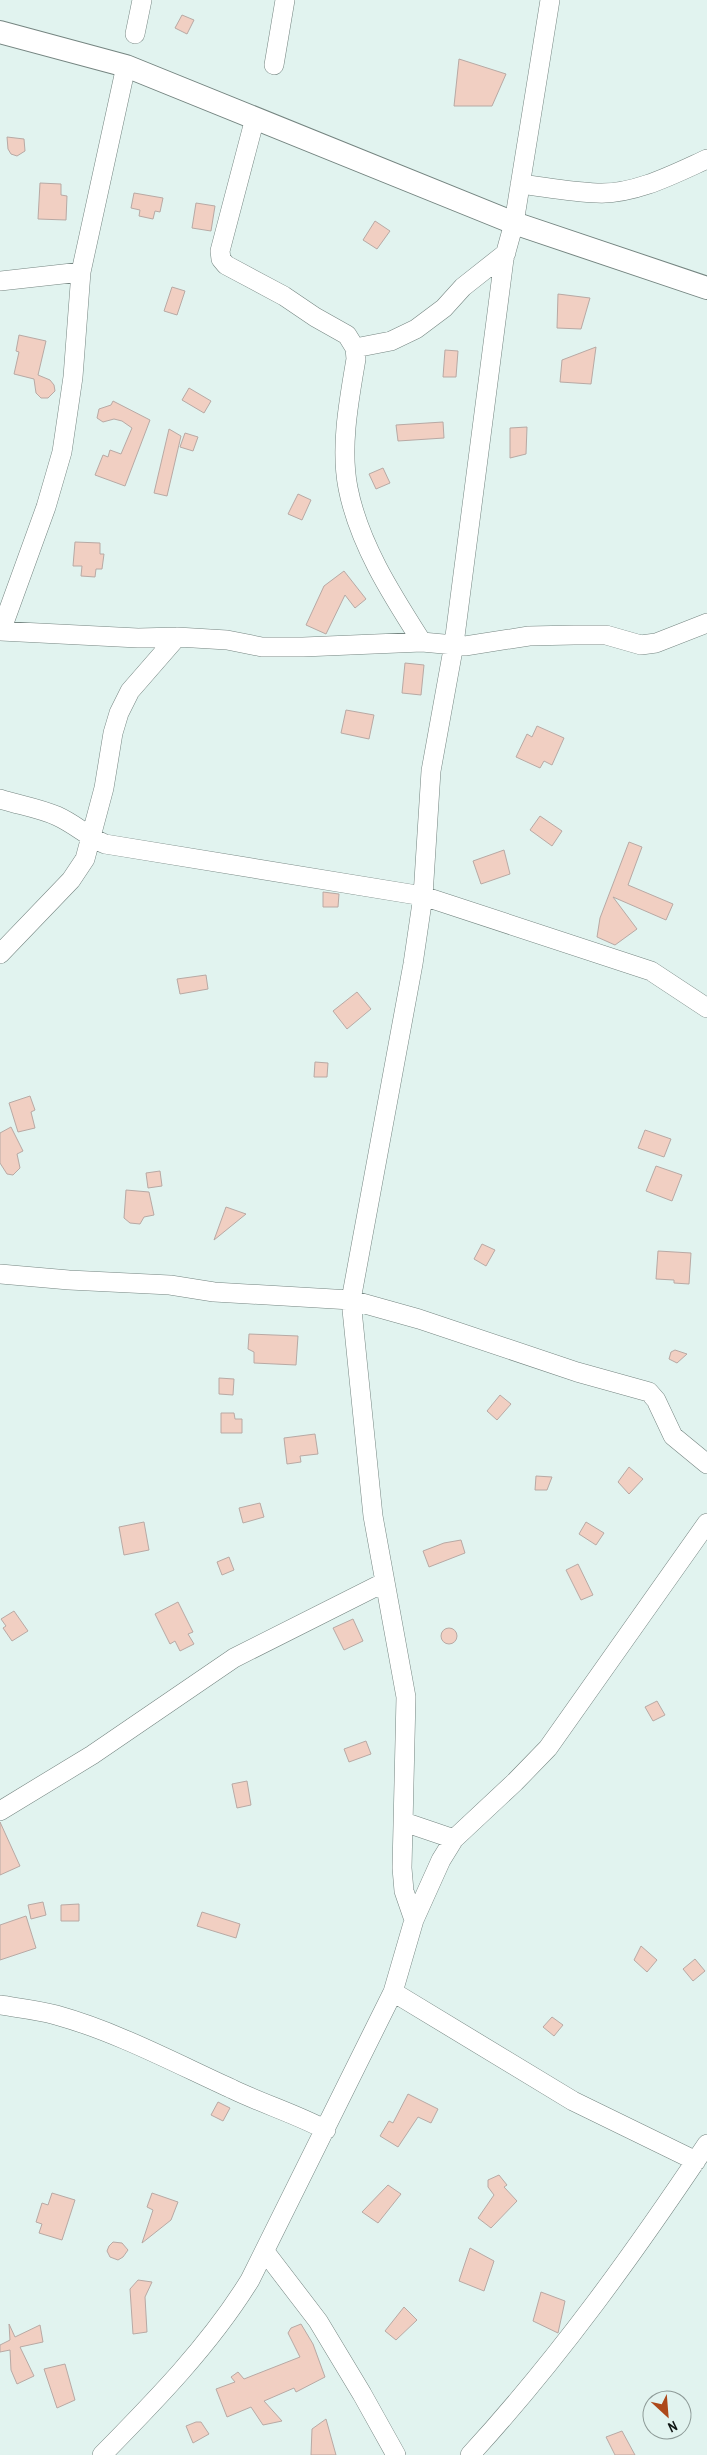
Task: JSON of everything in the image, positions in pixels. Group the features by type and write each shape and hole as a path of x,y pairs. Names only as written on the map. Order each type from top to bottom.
{"street":[{"path":"135,34 142,0"},
{"path":"274,64 285,0"},
{"path":"414,1920 404,1891 402,1849 406,1697 373,1516 351,1300 413,964 423,896 431,771 454,644 506,253 514,223 550,0"},
{"path":"0,32 126,66 514,223 707,288"},
{"path":"126,66 81,272 73,377 62,452 46,507 1,631 138,638 177,637 278,647 422,642 465,646 529,636 606,635 641,645 656,643 707,623"},
{"path":"255,118 220,251 221,259 226,265 284,296 314,317 347,335 355,348 356,359 345,450 348,488 358,525 374,562 422,642"},
{"path":"520,184 598,193 619,191 644,185 707,159"},
{"path":"355,348 391,341 416,328 444,308 463,287 506,253"},
{"path":"0,281 81,272"},
{"path":"0,954 71,880 85,859 119,713 130,691 177,637"},
{"path":"0,799 54,815 75,824 91,838 117,846 423,896 651,970 707,1008"},
{"path":"0,1274 69,1280 170,1285 214,1292 351,1300 418,1319 577,1372 649,1392 656,1400 673,1436 707,1464"},
{"path":"102,2455 128,2429 228,2316 266,2253 393,1992 414,1920 441,1860 454,1839 548,1748 707,1523"},
{"path":"0,1812 92,1755 234,1658 385,1582"},
{"path":"404,1822 454,1839"},
{"path":"393,1992 573,2101 696,2161"},
{"path":"0,2005 55,2015 83,2024 172,2060 231,2089 279,2110 303,2118 326,2130"},
{"path":"470,2455 527,2391 650,2231 707,2144"},
{"path":"266,2253 318,2322 362,2394 396,2455"}],"building":[{"path":"182,15 194,20 187,34 175,28"},
{"path":"459,59 506,74 492,106 454,106"},
{"path":"7,137 24,139 25,151 17,156 11,154 8,149"},
{"path":"40,183 61,184 61,195 67,196 66,220 38,219"},
{"path":"134,193 163,198 160,212 155,211 153,219 139,216 140,210 131,208"},
{"path":"196,203 215,206 211,231 192,228"},
{"path":"375,221 390,231 377,249 363,240"},
{"path":"172,287 185,291 177,315 164,311"},
{"path":"558,294 590,298 581,329 557,328"},
{"path":"19,335 46,341 38,375 50,380 54,385 55,391 48,398 41,398 36,393 34,379 14,374 19,352 16,351"},
{"path":"596,347 591,384 560,382 562,360"},
{"path":"445,350 458,351 456,377 443,377"},
{"path":"189,388 211,401 204,413 182,400"},
{"path":"113,401 150,420 125,486 95,475 103,455 108,457 110,450 121,454 132,428 122,421 114,419 103,422 97,418 99,409 111,405"},
{"path":"443,422 444,438 398,441 396,425"},
{"path":"527,427 526,454 510,458 510,428"},
{"path":"169,429 181,436 167,496 154,493"},
{"path":"185,433 198,437 193,451 180,447"},
{"path":"383,468 390,483 376,489 369,474"},
{"path":"298,494 311,500 302,520 288,514"},
{"path":"75,542 100,543 100,554 104,554 102,569 96,569 95,577 81,576 82,566 73,566"},
{"path":"344,571 366,599 355,608 345,595 326,634 306,625 324,586"},
{"path":"405,663 424,665 421,695 402,693"},
{"path":"346,710 374,715 369,739 341,733"},
{"path":"537,726 564,738 552,765 544,761 540,768 516,757 527,734 532,737"},
{"path":"540,816 562,831 552,846 530,830"},
{"path":"629,842 642,847 628,885 673,904 666,920 613,897 637,929 615,945 597,937 600,918"},
{"path":"504,850 510,874 481,884 473,861"},
{"path":"323,892 339,894 338,907 323,907"},
{"path":"206,975 208,989 180,994 177,979"},
{"path":"357,992 371,1009 347,1029 333,1011"},
{"path":"315,1062 328,1063 327,1077 314,1077"},
{"path":"30,1096 35,1110 31,1112 35,1128 18,1132 9,1103"},
{"path":"11,1127 23,1151 17,1154 20,1168 13,1175 7,1174 0,1163 0,1133"},
{"path":"645,1130 671,1139 664,1157 638,1148"},
{"path":"656,1166 682,1175 672,1201 646,1191"},
{"path":"160,1171 162,1186 148,1188 146,1173"},
{"path":"126,1190 149,1192 154,1215 144,1217 140,1224 130,1223 124,1218"},
{"path":"226,1207 246,1214 214,1240"},
{"path":"482,1244 495,1250 486,1266 474,1259"},
{"path":"658,1251 691,1253 689,1284 674,1283 674,1280 656,1279"},
{"path":"249,1334 298,1336 296,1365 254,1363 254,1352 248,1349"},
{"path":"675,1350 687,1354 677,1363 669,1359 671,1352"},
{"path":"219,1378 234,1379 233,1395 219,1394"},
{"path":"500,1395 511,1404 497,1420 487,1411"},
{"path":"221,1413 234,1413 235,1419 242,1419 242,1433 221,1433"},
{"path":"315,1434 318,1454 300,1456 301,1462 287,1464 284,1438"},
{"path":"629,1467 643,1479 629,1494 618,1482"},
{"path":"536,1476 552,1477 547,1490 535,1490"},
{"path":"260,1503 264,1517 243,1523 239,1508"},
{"path":"144,1522 149,1550 124,1555 119,1527"},
{"path":"586,1522 604,1533 596,1545 579,1534"},
{"path":"461,1540 465,1553 429,1567 423,1551 444,1543"},
{"path":"229,1557 234,1570 222,1575 217,1562"},
{"path":"578,1564 593,1595 581,1600 566,1570"},
{"path":"178,1602 193,1632 188,1634 194,1644 180,1651 175,1641 170,1644 155,1614"},
{"path":"14,1611 28,1631 12,1641 3,1628 6,1626 1,1619"},
{"path":"353,1619 363,1641 344,1650 333,1628"},
{"path":"446,1628 452,1628 457,1633 455,1642 446,1644 441,1639 441,1633"},
{"path":"657,1701 665,1715 653,1721 645,1707"},
{"path":"366,1741 371,1754 349,1762 344,1749"},
{"path":"247,1781 251,1805 237,1808 232,1784"},
{"path":"0,1822 20,1866 0,1875"},
{"path":"43,1902 46,1915 31,1919 28,1905"},
{"path":"79,1904 79,1921 61,1921 61,1905"},
{"path":"202,1912 240,1924 236,1938 197,1926"},
{"path":"26,1916 36,1948 0,1960 0,1925"},
{"path":"641,1946 657,1960 647,1972 634,1960"},
{"path":"695,1959 705,1971 693,1981 683,1969"},
{"path":"552,2017 563,2025 554,2036 543,2027"},
{"path":"408,2094 438,2109 431,2123 418,2117 398,2147 380,2136 389,2121 393,2123"},
{"path":"218,2102 230,2108 223,2121 211,2115"},
{"path":"499,2175 507,2185 504,2187 517,2201 491,2228 478,2218 494,2195 488,2187 488,2180"},
{"path":"388,2185 401,2194 378,2223 362,2212"},
{"path":"52,2193 75,2200 62,2240 39,2233 42,2224 36,2222 42,2203 48,2205"},
{"path":"152,2193 178,2202 171,2220 142,2243 153,2210 147,2207"},
{"path":"113,2242 122,2243 128,2250 118,2260 110,2257 107,2251"},
{"path":"470,2248 494,2261 484,2291 459,2281"},
{"path":"138,2280 152,2282 145,2297 147,2332 133,2334 130,2289"},
{"path":"541,2292 565,2301 558,2333 533,2321"},
{"path":"404,2307 417,2320 396,2340 385,2331"},
{"path":"9,2324 15,2337 40,2325 43,2342 20,2347 34,2376 17,2384 11,2370 10,2350 0,2352 0,2345 10,2340"},
{"path":"301,2324 313,2344 325,2377 296,2392 294,2388 264,2401 282,2421 263,2425 251,2407 227,2417 216,2389 235,2382 231,2377 238,2372 244,2379 300,2357 288,2333 291,2328"},
{"path":"65,2364 75,2400 57,2408 44,2369"},
{"path":"326,2419 336,2455 311,2455 312,2429"},
{"path":"201,2422 209,2434 193,2443 186,2426"},
{"path":"622,2431 635,2455 615,2455 606,2437"}]}
